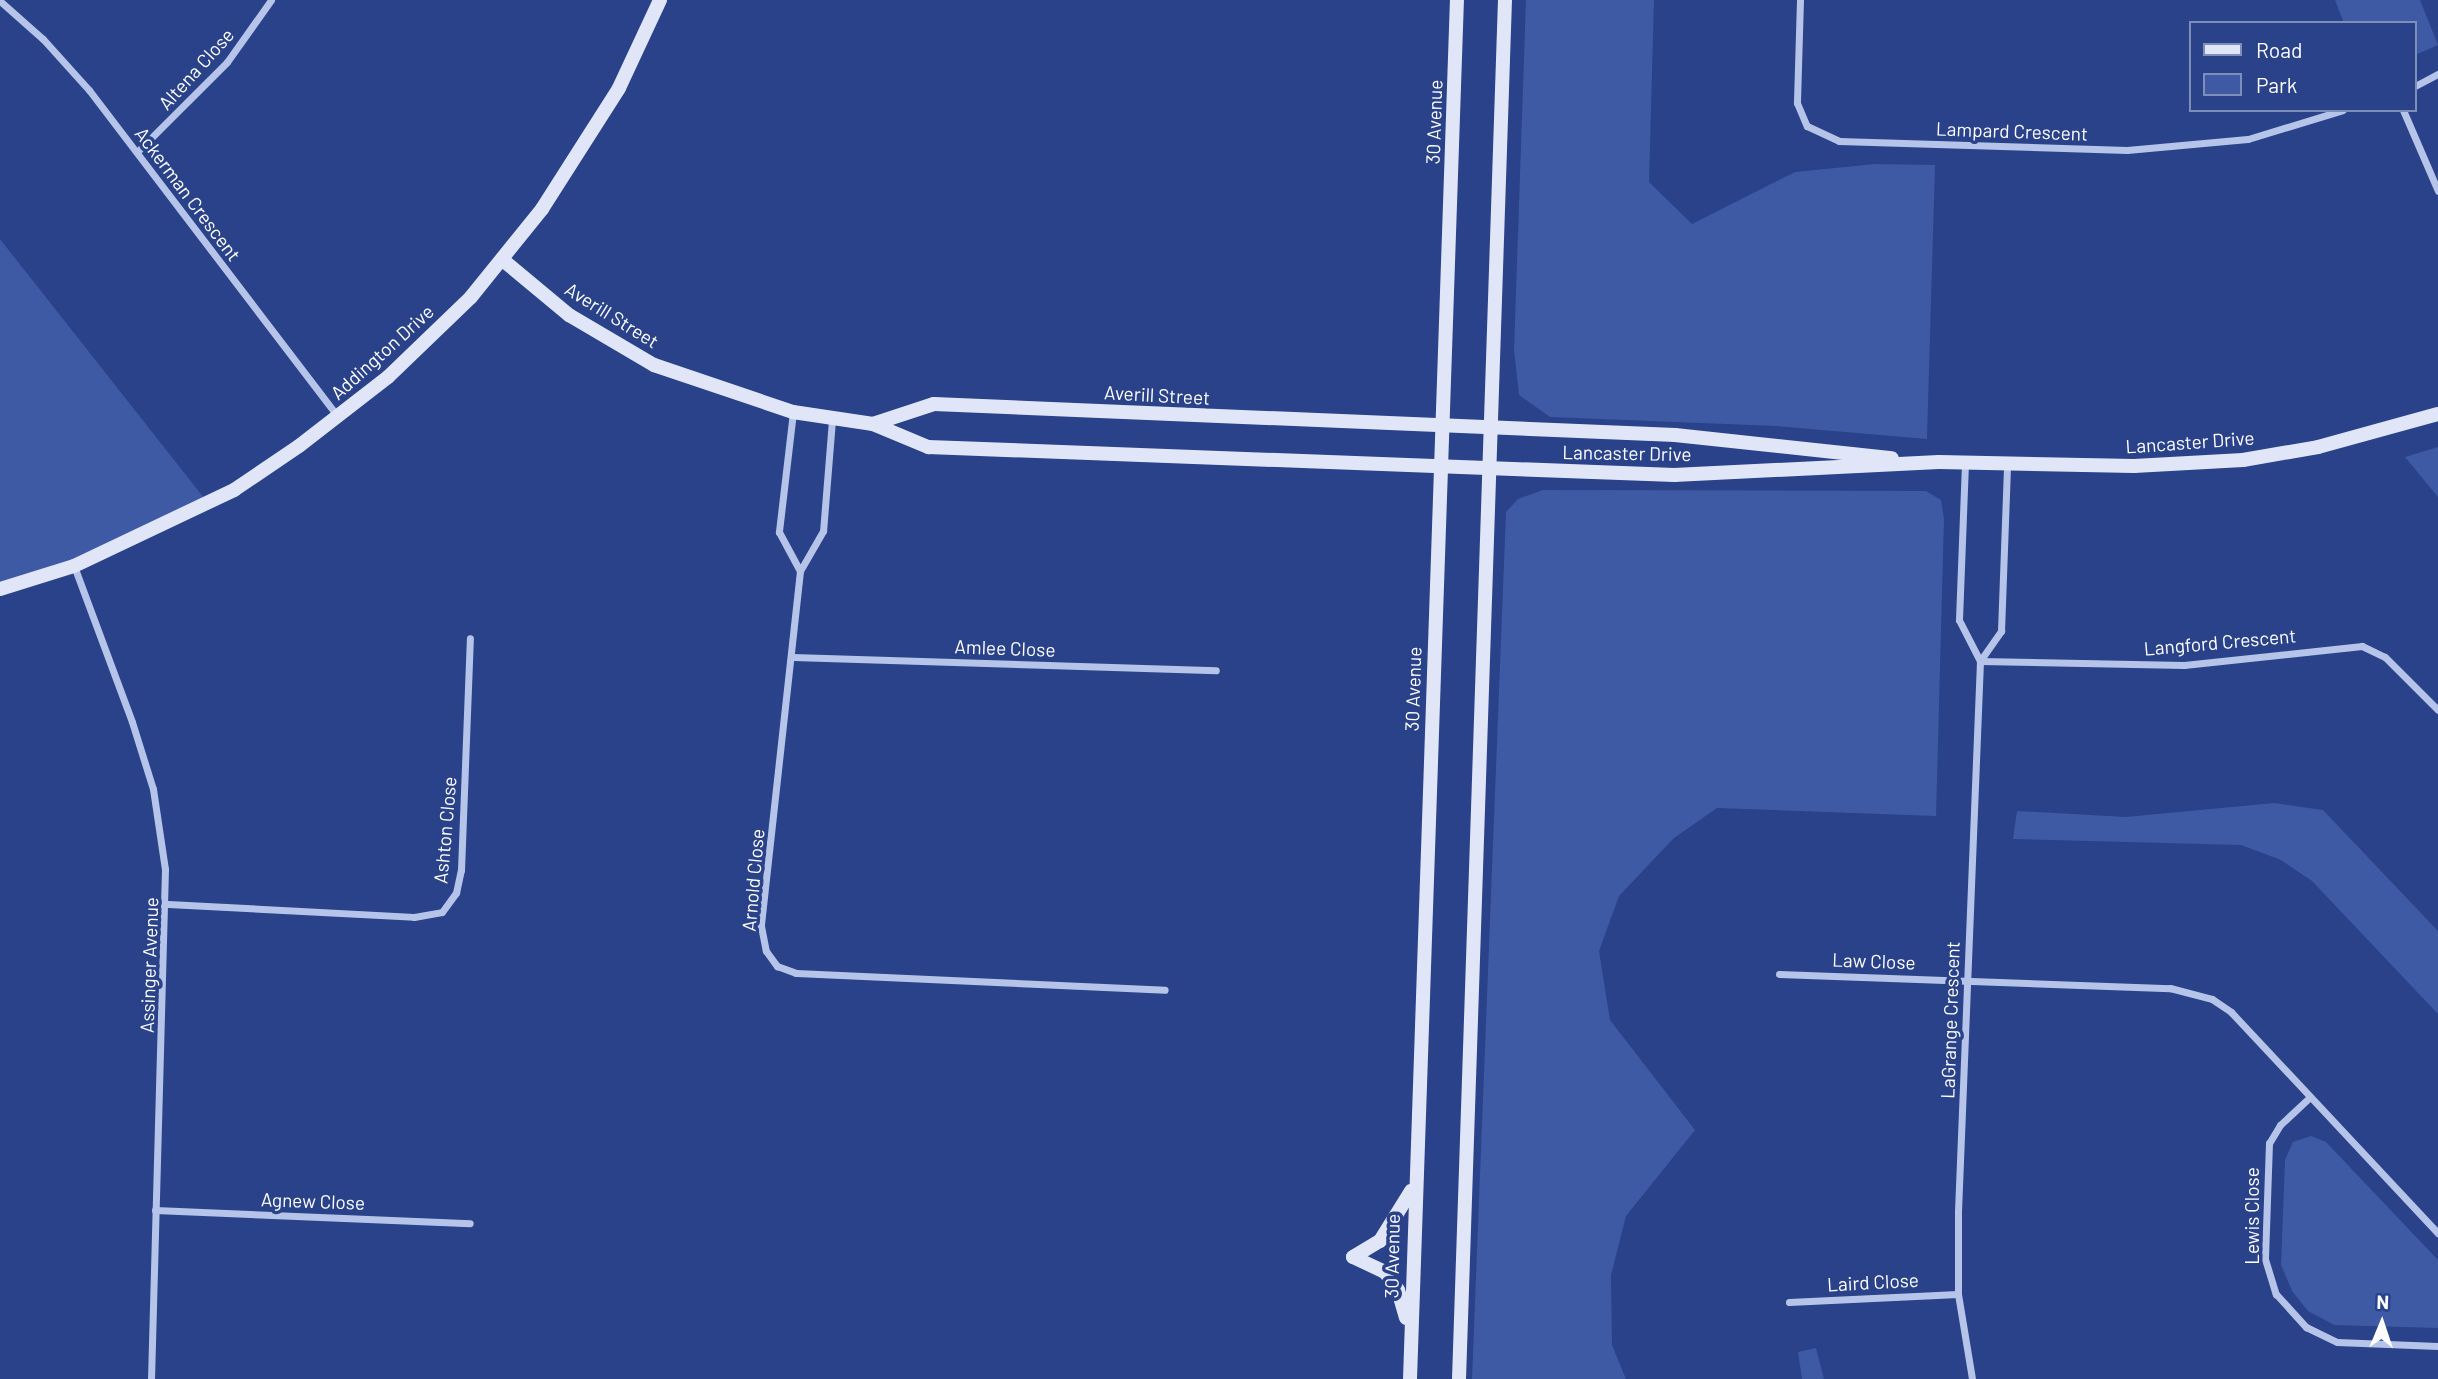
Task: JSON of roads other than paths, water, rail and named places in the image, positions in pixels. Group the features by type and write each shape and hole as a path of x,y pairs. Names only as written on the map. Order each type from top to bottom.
{"street":[{"name":"Altena Close","path":"137,152 220,71 271,0"},
{"name":"Addington Drive","path":"0,589 74,566 234,489 338,416 427,340 503,261 597,126 660,0"},
{"name":"30 Avenue","path":"1410,1379 1413,1187 1457,0"},
{"path":"1459,1379 1504,0"},
{"name":"Lampard Crescent","path":"1800,0 1797,103 1807,126 1839,141 2127,150 2248,139 2336,112"},
{"name":"Ackerman Crescent","path":"0,1 67,64 338,416"},
{"path":"2417,85 2438,74"},
{"path":"2404,112 2438,191"},
{"name":"Averill Street","path":"503,261 569,315 654,365 793,412 832,420 873,424 928,447 1440,466"},
{"name":"Averill Street","path":"873,424 934,404 1443,428"},
{"path":"793,412 779,532 800,571"},
{"name":"Lancaster Drive","path":"1440,466 1674,475 1939,463 2134,466 2243,460 2318,447 2438,414"},
{"name":"Arnold Close","path":"832,420 823,531 800,571 793,657 761,926 766,951 777,967 830,976 1165,990"},
{"name":"Lancaster Drive","path":"1443,428 1675,435 1939,463"},
{"path":"1965,463 1959,620 1980,660 2001,631 2007,464"},
{"name":"Assinger Avenue","path":"74,566 153,789 168,904 151,1379"},
{"name":"Ashton Close","path":"168,904 414,917 442,912 456,893 461,870 470,638"},
{"name":"Langford Crescent","path":"1980,660 2184,665 2362,646 2385,657 2438,710"},
{"name":"Amlee Close","path":"793,657 1216,670"},
{"name":"LaGrange Crescent","path":"1972,1379 1958,1294 1980,660"},
{"name":"Law Close","path":"1779,974 1967,981"},
{"path":"1967,981 2170,988 2212,999 2231,1012 2438,1233"},
{"name":"Lewis Close","path":"2310,1097 2280,1125 2269,1143 2265,1259 2276,1294 2306,1327 2337,1342 2438,1346"},
{"path":"1410,1329 1398,1290 1385,1272 1353,1257 1380,1241 1413,1187"},
{"name":"Agnew Close","path":"155,1210 470,1223"},
{"name":"Laird Close","path":"1789,1302 1958,1294"}]}
